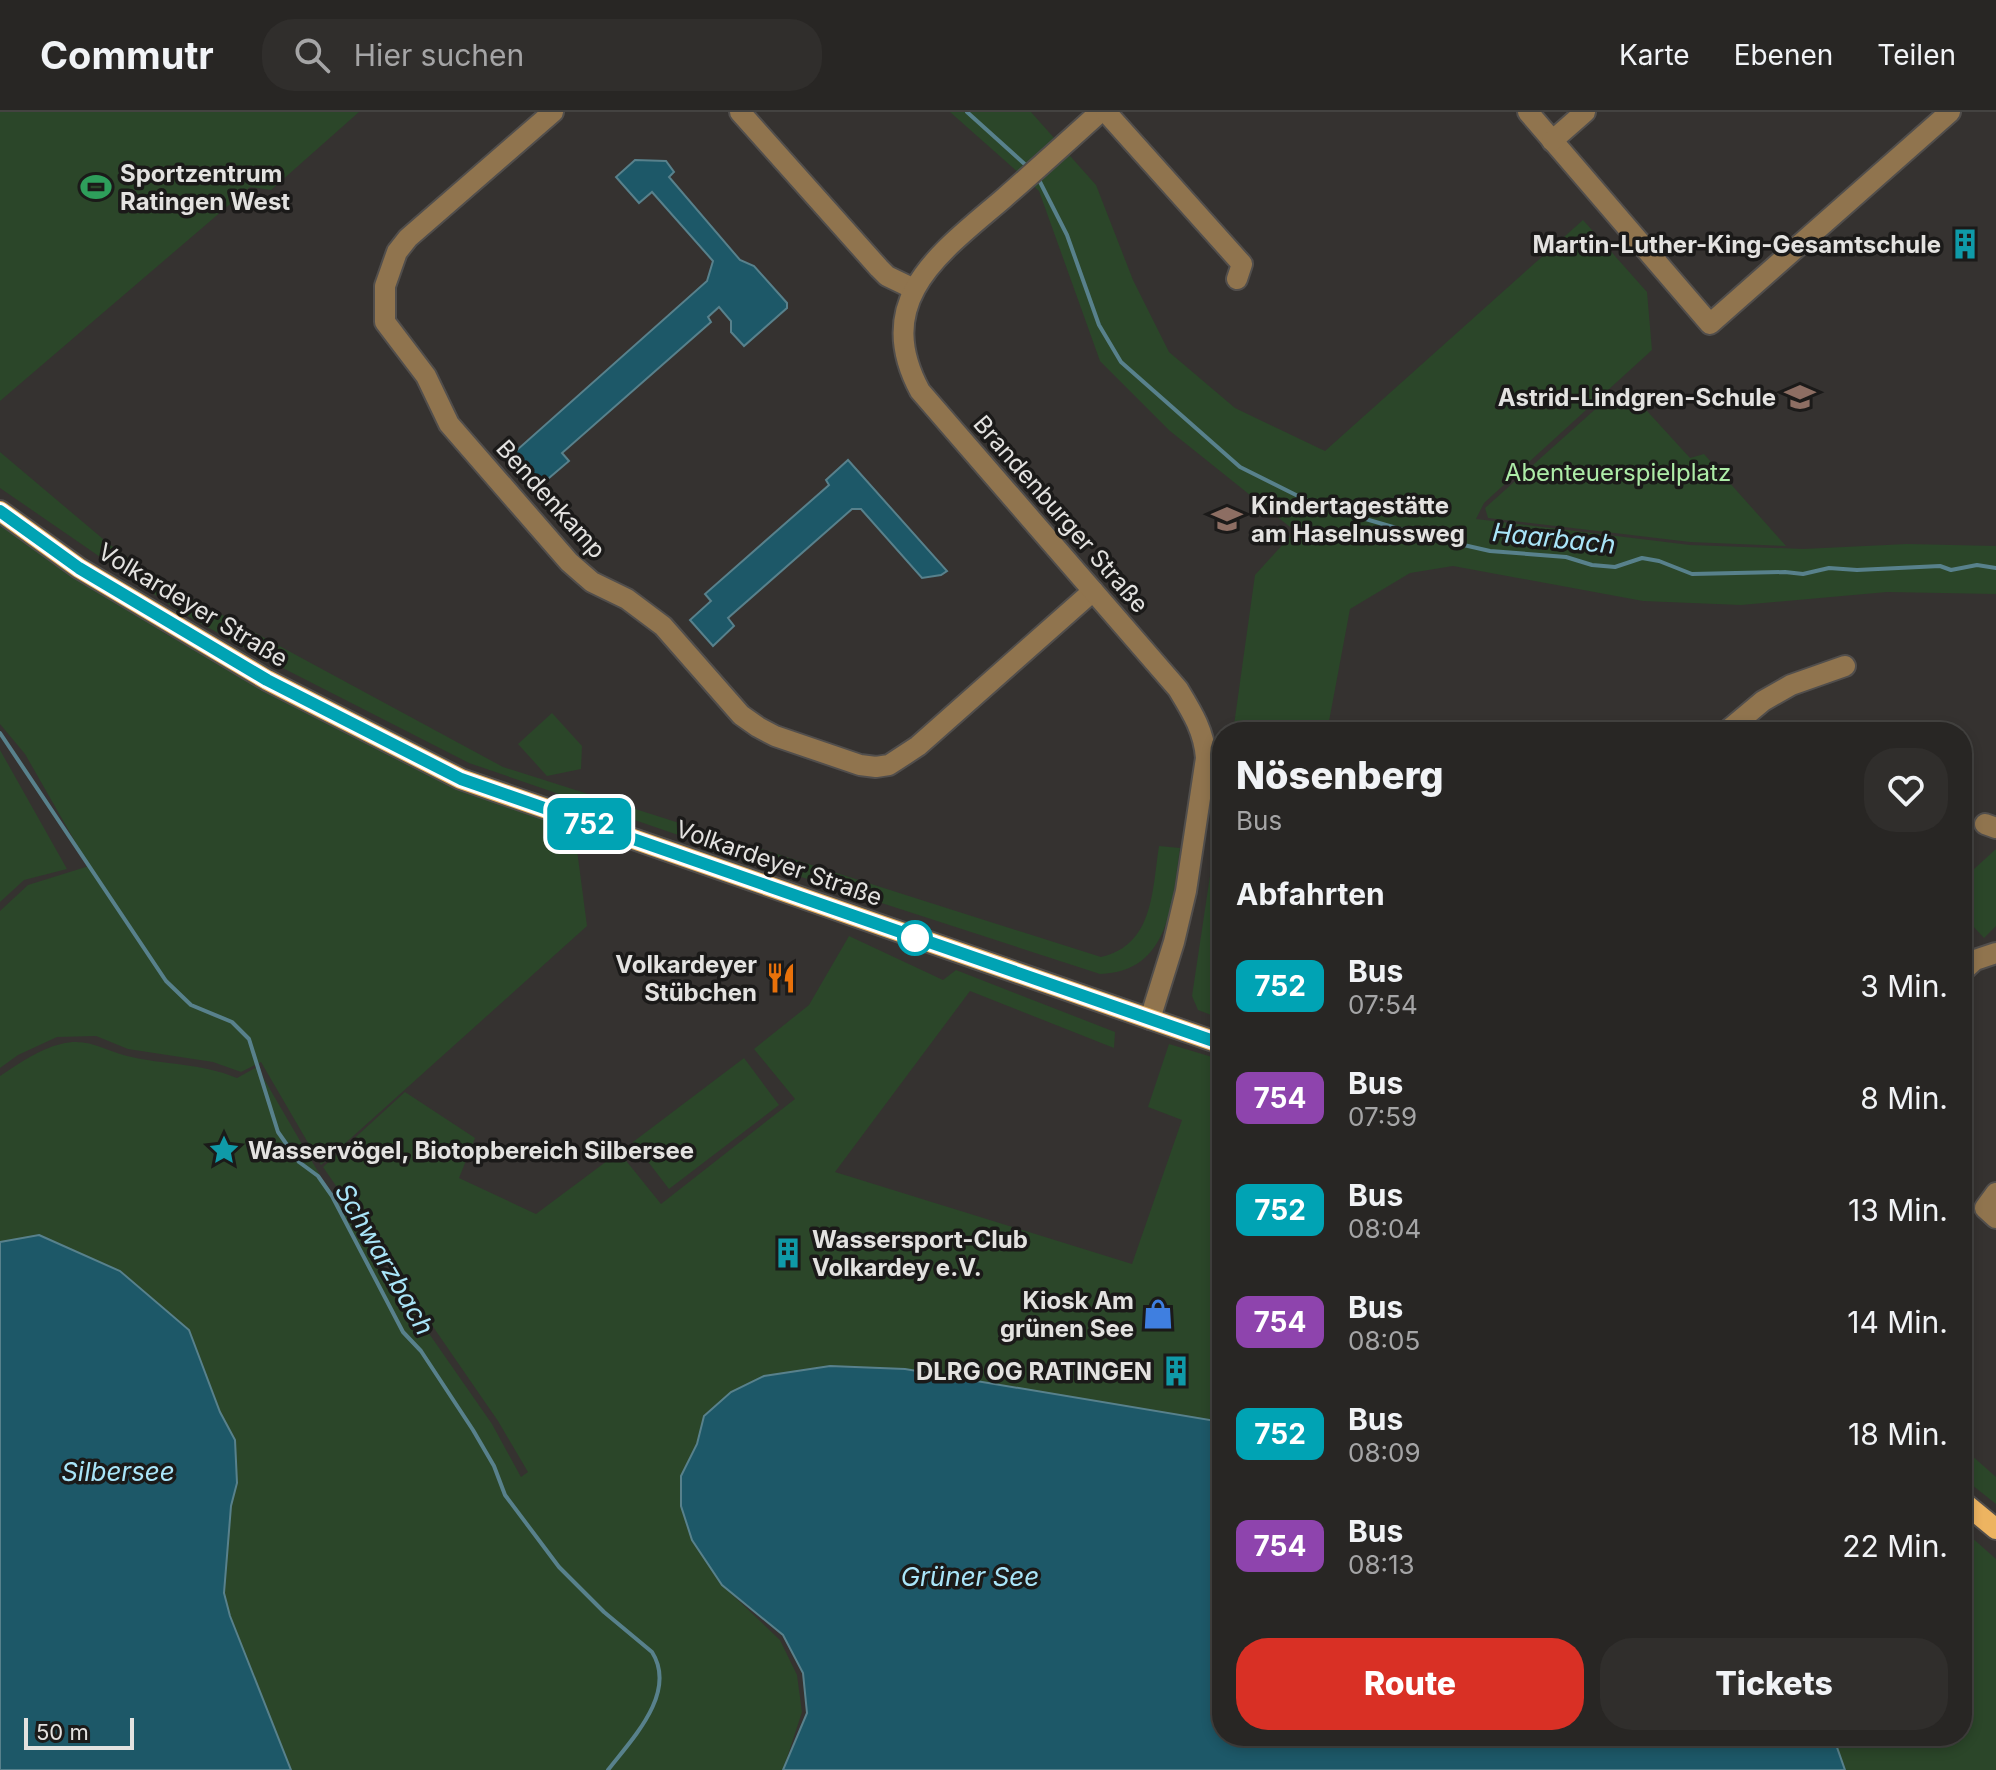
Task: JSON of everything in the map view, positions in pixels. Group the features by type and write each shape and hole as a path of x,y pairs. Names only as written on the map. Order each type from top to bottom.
{"main road":[{"name":"Volkardeyer Straße","path":"0,511 79,568 267,680 461,779 1212,1041"},
{"path":"1972,1509 1996,1529"}],"street":[{"name":"Bendenkamp","path":"553,112 408,238 390,267 385,286 385,322 418,364 449,424 569,562 592,582 627,599 663,626 741,715 775,736 860,765 889,765 918,746 1093,591"},
{"path":"740,112 879,268 887,276 914,289"},
{"name":"Brandenburger Straße","path":"1100,112 944,250 920,277 906,308 903,346 908,368 920,391 1178,689 1212,739"},
{"path":"1106,112 1242,264 1237,279"},
{"path":"1528,112 1710,324 1950,112"},
{"path":"1552,141 1585,112"},
{"path":"1738,722 1763,701 1791,685 1845,666"},
{"name":"Brandenburger Straße","path":"1150,1019 1186,891 1206,758 1212,743"},
{"path":"1972,963 1996,953"},
{"path":"1996,1193 1985,1208 1996,1218"}],"green space":[{"name":"Sportzentrum Ratingen West","path":"0,112 359,112 271,190 250,187 0,401"},
{"path":"950,112 1031,112 1096,185 1133,280 1169,352 1235,408 1325,451 1583,220 1647,292 1652,350 1484,503 1476,519 1690,545 1803,549 1907,544 1996,546 1996,594 1887,592 1741,605 1643,601 1453,566 1410,573 1350,609 1329,722 1234,722 1255,575 1295,531 1170,431 1100,361 1039,191"},
{"name":"Abenteuerspielplatz","path":"1610,396 1620,407 1638,401 1690,458 1704,454 1786,546 1690,542 1488,518 1485,508"},
{"path":"0,452 109,544 165,584 503,767 1101,957 1118,951 1141,928 1152,897 1159,846 1180,848 1170,912 1163,931 1154,948 1141,961 1123,970 1100,974 786,872 469,763 180,612 0,488"},
{"path":"0,522 166,634 407,761 574,827 587,926 321,1165 261,1062 241,1072 213,1062 128,1049 96,1036 57,1037 18,1055 0,1068 0,911 28,885 89,866 25,754 0,724"},
{"path":"552,713 582,746 581,769 547,776 518,744"},
{"path":"0,750 67,869 24,880 0,902"},
{"path":"1996,849 1996,926 1984,938 1972,925 1972,871"},
{"path":"1212,863 1212,1015 1198,1010 1192,996"},
{"path":"849,936 943,980 956,970 1115,1032 1114,1048 970,991 835,1172 1132,1264 1182,1120 1148,1107 1169,1044 1212,1057 1212,1420 905,1369 704,1416 697,1444 681,1476 692,1540 722,1585 780,1640 797,1675 802,1712 783,1770 291,1770 230,1616 224,1593 231,1506 237,1483 235,1440 220,1412 189,1330 120,1271 39,1235 0,1242 0,1076 37,1053 71,1042 87,1043 127,1056 210,1070 237,1078 257,1067 327,1187 492,1424 521,1477 528,1472 498,1421 323,1167 405,1092 475,1138 459,1178 536,1214 619,1152 661,1204 795,1099 754,1049 809,1005"},
{"path":"744,1058 779,1105 669,1189 633,1142"},
{"path":"1972,1456 1996,1477 1996,1504 1972,1485"},
{"path":"1972,1538 1996,1559 1996,1770 1845,1770 1837,1746 1972,1746"}],"water":[{"path":"635,160 666,161 674,172 669,177 740,260 754,266 787,303 787,308 744,346 731,332 731,321 719,307 708,317 711,322 562,453 569,461 536,489 508,458 707,281 713,261 652,192 639,203 616,177"},
{"path":"848,460 947,571 922,578 861,509 852,509 728,618 734,626 713,646 690,620 711,601 705,594 829,485 826,480"},
{"name":"Silbersee","path":"39,1235 120,1271 189,1330 220,1412 235,1440 237,1483 231,1506 224,1593 230,1616 291,1770 0,1770 0,1242"},
{"name":"Grüner See","path":"830,1366 905,1369 1212,1420 1212,1746 1837,1746 1845,1770 783,1770 807,1713 803,1673 783,1635 722,1585 692,1540 681,1506 681,1476 697,1444 704,1416 731,1392 764,1376"}],"waterway":[{"name":"Haarbach","path":"967,112 1029,168"},
{"name":"Haarbach","path":"1038,178 1067,235 1099,325 1121,362 1240,467 1314,504 1424,536 1490,551 1566,557 1592,565 1615,567 1642,558 1692,574 1803,574 1829,568 1857,570 1940,566 1951,570 1977,565 1996,568"},
{"name":"Schwarzbach","path":"0,733 166,981 191,1005 232,1022 249,1039 278,1132 299,1162 318,1176 332,1196 403,1332 421,1351 473,1430 494,1466 505,1495 559,1567 604,1612 652,1652 659,1668 656,1699 639,1730 608,1770"}],"bus line":[{"name":"752","path":"0,511 79,568 267,680 461,779 1212,1041"}],"place":[{"name":"Sportzentrum Ratingen West","path":"96,187"},
{"name":"Martin-Luther-King-Gesamtschule","path":"1965,244"},
{"name":"Astrid-Lindgren-Schule","path":"1800,397"},
{"name":"Kindertagestätte am Haselnussweg","path":"1227,519"},
{"name":"Volkardeyer Stübchen","path":"781,978"},
{"name":"Wasservögel, Biotopbereich Silbersee","path":"224,1150"},
{"name":"Wassersport-Club Volkardey e.V.","path":"788,1253"},
{"name":"Kiosk Am grünen See","path":"1158,1314"},
{"name":"DLRG OG RATINGEN","path":"1176,1371"}]}
